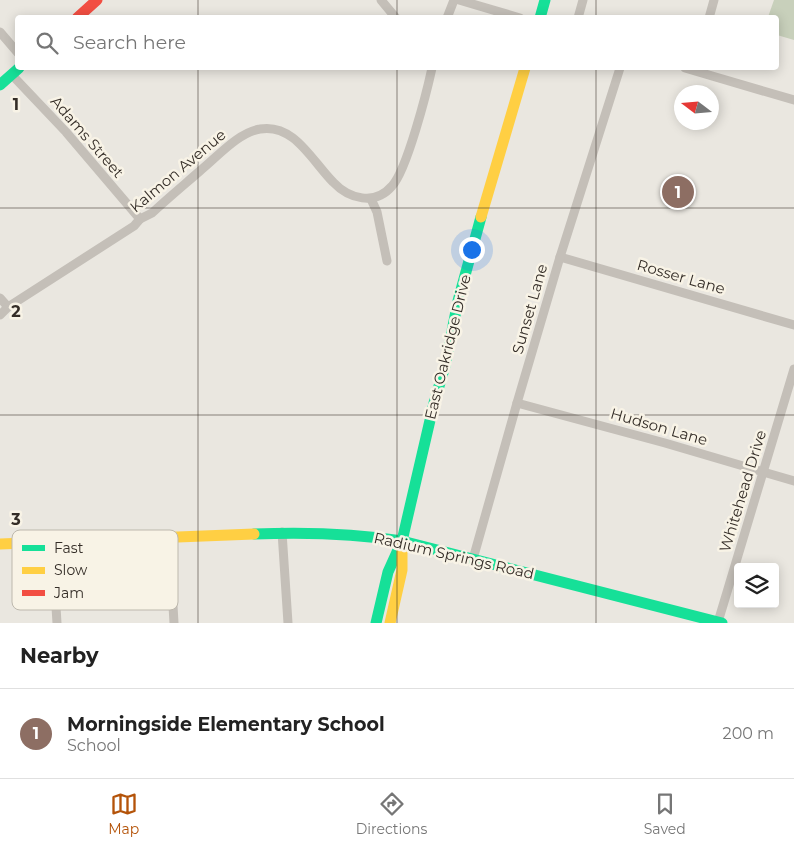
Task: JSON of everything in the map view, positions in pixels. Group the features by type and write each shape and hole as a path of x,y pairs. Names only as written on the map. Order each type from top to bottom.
{"main road":[{"path":"80,15 97,0"},
{"path":"541,15 545,0"},
{"name":"East Oakridge Drive","path":"376,623 388,572 402,540 476,232 524,70"},
{"path":"0,85 16,71"},
{"name":"Radium Springs Road","path":"178,536 282,532 366,535 402,540 720,622"},
{"name":"East Oakridge Drive","path":"390,623 402,570 402,540"}],"street":[{"path":"381,0 394,15"},
{"path":"448,15 454,0"},
{"path":"459,0 510,15"},
{"path":"579,15 583,0"},
{"path":"710,15 714,0"},
{"path":"0,32 15,50"},
{"path":"387,261 377,212 371,199 385,193 396,182 409,150 431,70"},
{"name":"Sunset Lane","path":"473,559 516,402 619,70"},
{"path":"696,70 794,100"},
{"name":"Adams Street","path":"16,71 140,219"},
{"name":"Kalmon Avenue","path":"0,315 8,307 134,226 228,146 250,131 267,128 284,132 291,136 333,183 346,193 361,199 371,199"},
{"name":"Rosser Lane","path":"560,257 794,325"},
{"path":"0,298 8,307"},
{"name":"Whitehead Drive","path":"720,622 740,544 764,472 794,369"},
{"name":"Hudson Lane","path":"516,402 656,440 794,481"},
{"path":"282,532 288,623"},
{"path":"56,610 57,623"},
{"path":"173,610 174,623"}],"green space":[{"path":"774,0 794,0 794,40 779,36 779,15 769,15"}],"traffic: fast":[{"path":"541,15 545,0"},
{"path":"0,85 17,70"},
{"path":"376,623 388,572 402,541 434,403 445,366 458,301 481,217"},
{"path":"254,534 328,534 402,541 722,623"}],"traffic: slow":[{"path":"481,217 524,70"},
{"path":"178,537 254,534"},
{"path":"0,544 12,544"},
{"path":"390,623 402,570 402,546"}],"traffic: jam":[{"path":"80,15 97,0"}],"place":[{"name":"Morningside Elementary School","path":"678,192"}]}
